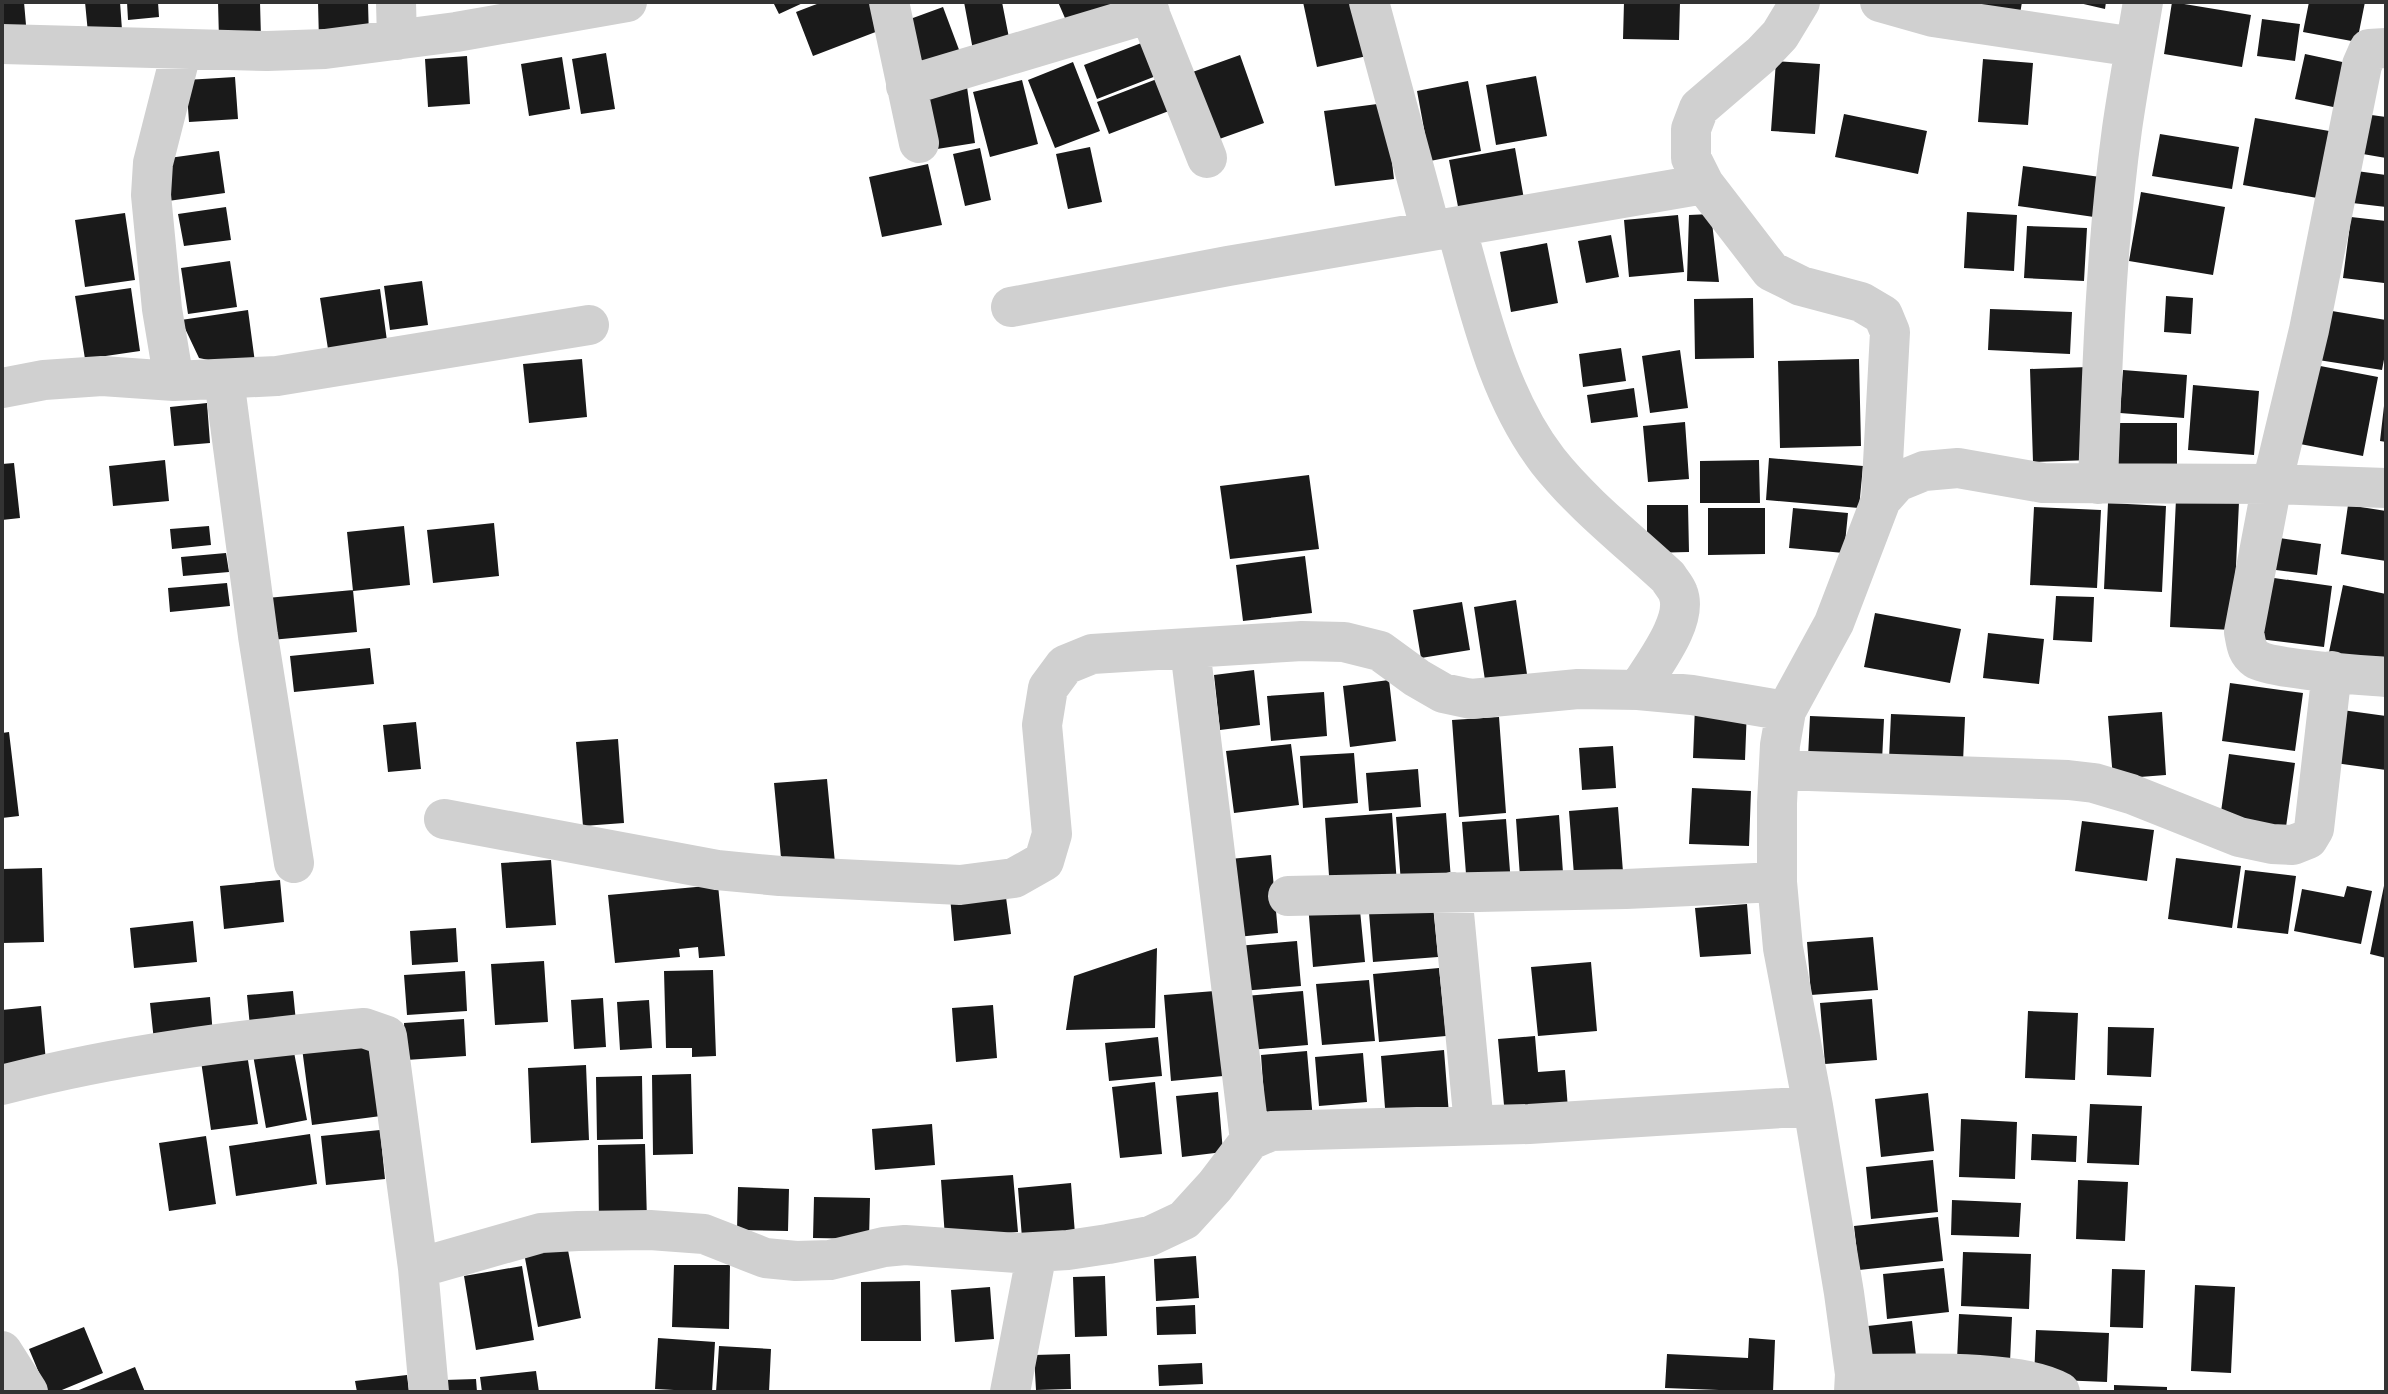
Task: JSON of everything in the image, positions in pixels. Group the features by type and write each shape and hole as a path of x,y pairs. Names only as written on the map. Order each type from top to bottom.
{"street":[{"path":"889,2 919,143"},
{"path":"1369,2 1444,229 1509,397 1547,459 1574,490 1668,577 1678,592 1681,609 1677,625 1638,690"},
{"path":"1800,2 1780,35 1762,54 1699,108 1691,129 1691,158 1704,184 1771,271 1801,286 1861,302 1883,315 1890,332 1881,500 1834,623 1786,711 1780,745 1777,803 1777,882 1783,948 1813,1106 1855,1383 1970,1375 2017,1379 2060,1392"},
{"path":"1880,2 1933,17 2135,47"},
{"path":"2098,484 2110,250 2122,132 2143,2"},
{"path":"2,44 311,49 396,21 456,32 620,3"},
{"path":"906,86 1148,8 1207,158"},
{"path":"2386,48 2369,49 2362,65 2309,330 2272,484 2244,632 2248,651 2258,661 2386,677"},
{"path":"174,381 162,309 151,195 153,163 182,49"},
{"path":"1011,307 1228,266 1704,184"},
{"path":"2,388 44,380 102,376 174,381 277,376 589,325"},
{"path":"224,379 258,636 294,863"},
{"path":"1881,500 1897,482 1924,471 1958,468 2043,483 2386,488"},
{"path":"444,819 717,870 960,885 1014,878 1044,861 1052,834 1042,725 1048,688 1065,665 1092,654 1302,641 1344,642 1380,651 1443,693 1471,699 1578,689 1638,690 1692,695 1786,711"},
{"path":"1190,649 1250,1140"},
{"path":"1780,770 2013,777 2094,783 2131,794 2239,837 2293,845 2308,839 2314,829 2332,671"},
{"path":"1288,896 1777,882"},
{"path":"1452,892 1474,1125"},
{"path":"2,1085 92,1064 165,1052 364,1028 387,1036 418,1268 429,1392"},
{"path":"418,1268 541,1233 592,1231 650,1230 704,1234 765,1258 796,1261 830,1260 905,1245 1017,1253 1068,1250 1150,1236 1184,1220 1250,1140 1271,1131 1529,1124 1813,1106"},
{"path":"1010,1392 1037,1252"}],"building":[{"path":"2,2 24,2 26,25 2,27"},
{"path":"85,2 120,2 122,30 88,33"},
{"path":"127,2 158,2 159,17 128,20"},
{"path":"218,2 260,2 261,38 219,39"},
{"path":"318,2 368,2 369,39 319,41"},
{"path":"773,2 805,2 779,14"},
{"path":"822,2 876,2 886,28 813,56 796,12"},
{"path":"964,2 1002,2 1010,43 973,50"},
{"path":"1058,2 1126,2 1068,25"},
{"path":"1303,2 1356,2 1367,56 1317,67"},
{"path":"1624,2 1680,2 1679,40 1623,39"},
{"path":"1980,2 2022,2 2019,20 1978,13"},
{"path":"2075,2 2106,2 2105,9"},
{"path":"2172,2 2251,15 2242,67 2164,54"},
{"path":"2309,2 2365,2 2357,42 2303,32"},
{"path":"943,7 961,55 921,70 902,22"},
{"path":"2262,19 2300,24 2295,61 2257,56"},
{"path":"1144,42 1156,76 1097,99 1084,65"},
{"path":"606,53 615,109 581,114 572,59"},
{"path":"2305,54 2347,63 2338,108 2295,99"},
{"path":"1240,55 1264,123 1211,142 1187,74"},
{"path":"467,56 470,104 428,107 425,59"},
{"path":"562,57 570,109 529,116 521,64"},
{"path":"1983,59 2033,63 2028,125 1978,122"},
{"path":"1776,61 1820,64 1815,134 1771,131"},
{"path":"1073,62 1100,131 1055,148 1028,80"},
{"path":"1536,76 1547,136 1496,145 1486,85"},
{"path":"235,77 238,119 189,122 186,80"},
{"path":"1162,77 1174,109 1109,134 1097,102"},
{"path":"1022,80 1038,144 990,157 973,92"},
{"path":"1468,81 1481,151 1430,161 1417,91"},
{"path":"967,87 975,143 937,149 928,93"},
{"path":"1385,103 1394,179 1335,186 1324,111"},
{"path":"1844,114 1927,131 1918,174 1835,157"},
{"path":"2364,114 2386,117 2386,158 2357,153"},
{"path":"2255,118 2335,132 2323,199 2243,185"},
{"path":"2160,134 2239,147 2232,189 2152,176"},
{"path":"1090,147 1102,202 1068,209 1056,154"},
{"path":"980,148 991,200 965,206 953,154"},
{"path":"1515,148 1525,205 1460,217 1449,160"},
{"path":"219,151 225,193 168,201 162,159"},
{"path":"928,164 942,225 882,237 869,177"},
{"path":"2023,166 2100,177 2094,217 2018,206"},
{"path":"2349,170 2386,175 2386,207 2344,202"},
{"path":"2141,192 2225,207 2213,275 2129,261"},
{"path":"226,207 231,240 184,246 178,214"},
{"path":"1967,212 2017,215 2014,271 1964,268"},
{"path":"125,213 135,280 85,287 75,220"},
{"path":"1711,214 1719,282 1687,281 1689,215"},
{"path":"1678,215 1684,272 1629,277 1624,220"},
{"path":"2351,217 2386,221 2384,283 2343,278"},
{"path":"2027,226 2087,228 2084,281 2024,278"},
{"path":"1611,235 1619,277 1586,283 1578,241"},
{"path":"1547,243 1558,303 1511,312 1500,252"},
{"path":"230,261 237,307 188,314 181,268"},
{"path":"422,281 428,325 390,330 384,286"},
{"path":"131,288 140,351 85,359 75,296"},
{"path":"380,289 387,341 328,349 320,298"},
{"path":"2166,296 2193,298 2191,334 2164,332"},
{"path":"1753,298 1754,358 1695,359 1694,299"},
{"path":"1990,309 2072,312 2070,354 1988,350"},
{"path":"2320,309 2386,320 2382,370 2312,359"},
{"path":"248,310 256,370 199,358 181,320"},
{"path":"1621,348 1626,381 1583,387 1579,354"},
{"path":"1680,350 1688,408 1650,413 1642,356"},
{"path":"582,359 587,417 529,423 523,364"},
{"path":"1859,359 1861,446 1780,448 1778,361"},
{"path":"2315,365 2378,377 2363,456 2300,444"},
{"path":"2088,367 2091,460 2033,462 2030,369"},
{"path":"2123,370 2187,375 2184,418 2120,413"},
{"path":"2193,385 2259,391 2254,455 2188,450"},
{"path":"1634,388 1638,417 1591,423 1587,395"},
{"path":"207,403 210,443 174,446 170,407"},
{"path":"2386,406 2386,442 2380,441"},
{"path":"1685,422 1689,479 1648,482 1643,426"},
{"path":"2112,423 2177,423 2177,470 2111,470"},
{"path":"1769,458 1863,466 1859,508 1766,500"},
{"path":"165,460 169,501 113,506 109,466"},
{"path":"1759,460 1760,503 1700,503 1700,461"},
{"path":"14,463 20,518 2,520 2,464"},
{"path":"1309,475 1319,549 1230,559 1220,486"},
{"path":"2176,499 2239,502 2233,630 2170,627"},
{"path":"2108,503 2166,506 2162,592 2104,589"},
{"path":"1647,505 1688,505 1689,552 1647,553"},
{"path":"2348,505 2386,511 2386,561 2341,554"},
{"path":"2034,507 2101,510 2097,588 2030,585"},
{"path":"1708,508 1765,508 1765,554 1708,555"},
{"path":"1793,508 1848,513 1844,553 1789,548"},
{"path":"494,523 499,576 433,583 427,530"},
{"path":"209,526 211,545 172,549 170,529"},
{"path":"404,526 410,585 353,591 347,532"},
{"path":"2272,537 2321,544 2317,575 2268,569"},
{"path":"226,553 229,572 183,576 181,557"},
{"path":"1305,556 1312,613 1243,621 1236,565"},
{"path":"2260,576 2332,586 2324,647 2251,638"},
{"path":"227,583 230,606 170,612 168,588"},
{"path":"2343,585 2386,594 2386,664 2329,652"},
{"path":"353,590 357,632 271,640 267,598"},
{"path":"2056,596 2094,597 2092,642 2053,640"},
{"path":"1516,600 1528,681 1486,687 1474,607"},
{"path":"1462,602 1470,650 1421,658 1413,610"},
{"path":"1875,613 1961,629 1950,683 1864,667"},
{"path":"1988,633 2044,639 2039,684 1983,678"},
{"path":"370,648 374,684 294,692 290,656"},
{"path":"1254,670 1260,725 1220,730 1214,675"},
{"path":"1389,680 1396,741 1350,747 1343,686"},
{"path":"2230,683 2303,693 2295,751 2222,741"},
{"path":"1324,692 1327,736 1271,741 1267,696"},
{"path":"1695,706 1747,708 1745,760 1693,758"},
{"path":"2342,710 2386,716 2386,770 2335,763"},
{"path":"2162,712 2166,775 2113,779 2108,716"},
{"path":"1891,714 1965,717 1963,762 1889,759"},
{"path":"1810,716 1884,719 1882,761 1808,758"},
{"path":"1499,717 1506,813 1459,817 1452,720"},
{"path":"416,722 421,769 388,772 383,725"},
{"path":"9,732 19,816 2,818 2,733"},
{"path":"618,739 624,823 583,826 576,742"},
{"path":"1291,744 1299,805 1234,813 1226,751"},
{"path":"1613,746 1616,788 1582,790 1579,748"},
{"path":"1354,753 1358,803 1303,808 1300,756"},
{"path":"2229,754 2295,763 2286,827 2220,819"},
{"path":"1418,769 1421,807 1369,811 1366,773"},
{"path":"827,779 835,863 782,868 774,783"},
{"path":"1692,788 1751,791 1749,846 1689,844"},
{"path":"1618,807 1623,872 1574,875 1569,811"},
{"path":"1392,813 1397,885 1330,890 1325,818"},
{"path":"1446,813 1451,880 1401,883 1396,817"},
{"path":"1559,815 1563,873 1520,877 1516,819"},
{"path":"1506,819 1511,884 1467,887 1462,822"},
{"path":"2082,821 2154,830 2147,881 2075,871"},
{"path":"1271,855 1278,933 1227,938 1220,860"},
{"path":"2176,858 2241,866 2232,928 2168,919"},
{"path":"551,860 556,925 506,928 501,863"},
{"path":"42,868 44,942 2,943 2,869"},
{"path":"2245,870 2296,876 2288,934 2237,928"},
{"path":"280,880 284,922 224,929 220,886"},
{"path":"2386,881 2386,958 2370,954"},
{"path":"718,885 725,956 699,958 698,947 679,949 680,957 615,963 608,895"},
{"path":"2347,886 2372,891 2361,944 2294,931 2302,889 2344,897"},
{"path":"1005,890 1011,934 954,941 950,896"},
{"path":"1432,895 1438,957 1373,962 1368,900"},
{"path":"1359,900 1365,962 1313,967 1308,904"},
{"path":"1747,904 1751,954 1700,957 1695,908"},
{"path":"193,921 197,962 134,968 130,928"},
{"path":"456,928 458,962 412,965 410,931"},
{"path":"1873,937 1878,990 1811,995 1807,942"},
{"path":"1297,941 1301,986 1241,991 1237,946"},
{"path":"1157,948 1155,1028 1066,1030 1074,976"},
{"path":"544,961 548,1022 495,1025 491,964"},
{"path":"1591,962 1597,1031 1538,1036 1531,967"},
{"path":"1439,968 1446,1036 1379,1042 1373,974"},
{"path":"713,970 716,1056 692,1057 692,1048 666,1048 664,971"},
{"path":"465,971 467,1011 407,1015 404,975"},
{"path":"1369,980 1375,1041 1322,1045 1316,984"},
{"path":"293,991 296,1022 250,1027 247,995"},
{"path":"1215,991 1223,1076 1171,1081 1164,995"},
{"path":"1303,991 1308,1045 1249,1050 1245,996"},
{"path":"210,997 213,1036 154,1041 150,1003"},
{"path":"603,998 606,1047 574,1049 571,1000"},
{"path":"1872,999 1877,1060 1825,1064 1820,1003"},
{"path":"649,1000 652,1048 620,1050 617,1002"},
{"path":"993,1005 997,1058 956,1062 952,1008"},
{"path":"41,1006 46,1062 2,1067 2,1010"},
{"path":"2028,1011 2078,1013 2075,1080 2025,1078"},
{"path":"464,1019 466,1056 406,1060 404,1023"},
{"path":"2108,1027 2154,1028 2151,1077 2107,1075"},
{"path":"1535,1036 1538,1072 1565,1070 1568,1109 1505,1116 1498,1039"},
{"path":"1158,1037 1162,1076 1109,1081 1105,1043"},
{"path":"370,1038 381,1116 312,1125 302,1048"},
{"path":"293,1047 307,1120 266,1128 253,1055"},
{"path":"1444,1050 1449,1115 1386,1121 1381,1056"},
{"path":"1307,1051 1313,1120 1266,1124 1261,1055"},
{"path":"1363,1053 1367,1102 1319,1106 1315,1057"},
{"path":"247,1054 258,1124 211,1130 201,1061"},
{"path":"586,1065 589,1140 531,1143 528,1068"},
{"path":"691,1074 693,1154 653,1155 652,1075"},
{"path":"642,1076 643,1139 597,1140 596,1077"},
{"path":"1155,1082 1162,1154 1120,1158 1112,1087"},
{"path":"1218,1092 1223,1152 1182,1157 1176,1096"},
{"path":"1928,1093 1934,1151 1881,1157 1875,1099"},
{"path":"2090,1104 2142,1106 2139,1165 2087,1163"},
{"path":"1961,1119 2017,1122 2015,1179 1959,1177"},
{"path":"932,1124 935,1165 875,1170 872,1129"},
{"path":"380,1130 385,1179 326,1185 321,1136"},
{"path":"310,1134 317,1184 236,1196 229,1146"},
{"path":"2032,1134 2077,1136 2076,1162 2031,1160"},
{"path":"206,1136 216,1204 169,1211 159,1143"},
{"path":"645,1144 647,1222 599,1223 598,1145"},
{"path":"1933,1160 1938,1212 1871,1219 1866,1167"},
{"path":"1013,1175 1018,1232 945,1238 941,1180"},
{"path":"2078,1180 2128,1182 2125,1241 2076,1239"},
{"path":"1071,1183 1075,1234 1022,1238 1018,1188"},
{"path":"738,1187 789,1189 788,1231 737,1230"},
{"path":"814,1197 870,1198 869,1239 813,1238"},
{"path":"1952,1200 2021,1203 2019,1237 1951,1235"},
{"path":"1938,1217 1943,1261 1859,1270 1854,1226"},
{"path":"567,1245 581,1318 538,1327 524,1253"},
{"path":"1963,1252 2031,1254 2029,1309 1961,1306"},
{"path":"1196,1256 1199,1298 1156,1301 1154,1259"},
{"path":"674,1265 730,1265 729,1329 672,1327"},
{"path":"522,1266 534,1340 476,1350 464,1276"},
{"path":"1944,1268 1949,1312 1887,1319 1883,1274"},
{"path":"2112,1269 2145,1270 2143,1328 2110,1327"},
{"path":"1105,1276 1107,1336 1075,1337 1073,1277"},
{"path":"920,1281 921,1341 861,1341 861,1282"},
{"path":"2195,1285 2235,1287 2231,1373 2191,1371"},
{"path":"990,1287 994,1339 955,1342 951,1290"},
{"path":"1195,1305 1196,1334 1157,1335 1156,1307"},
{"path":"1959,1314 2012,1317 2010,1362 1957,1360"},
{"path":"1912,1321 1916,1356 1862,1362 1859,1327"},
{"path":"84,1327 103,1373 57,1392 47,1392 29,1349"},
{"path":"2036,1330 2109,1333 2107,1382 2034,1379"},
{"path":"658,1338 715,1342 712,1392 655,1389"},
{"path":"1749,1338 1775,1340 1773,1392 1665,1388 1667,1354 1748,1358"},
{"path":"719,1346 771,1349 769,1392 716,1392"},
{"path":"1070,1354 1071,1389 1036,1390 1034,1355"},
{"path":"1202,1363 1203,1384 1159,1386 1158,1365"},
{"path":"135,1367 145,1392 74,1392"},
{"path":"536,1371 539,1392 482,1392 480,1377"},
{"path":"407,1375 409,1392 357,1392 355,1381"},
{"path":"476,1379 477,1392 444,1392 444,1380"},
{"path":"2114,1385 2167,1387 2167,1392 2114,1392"}]}
